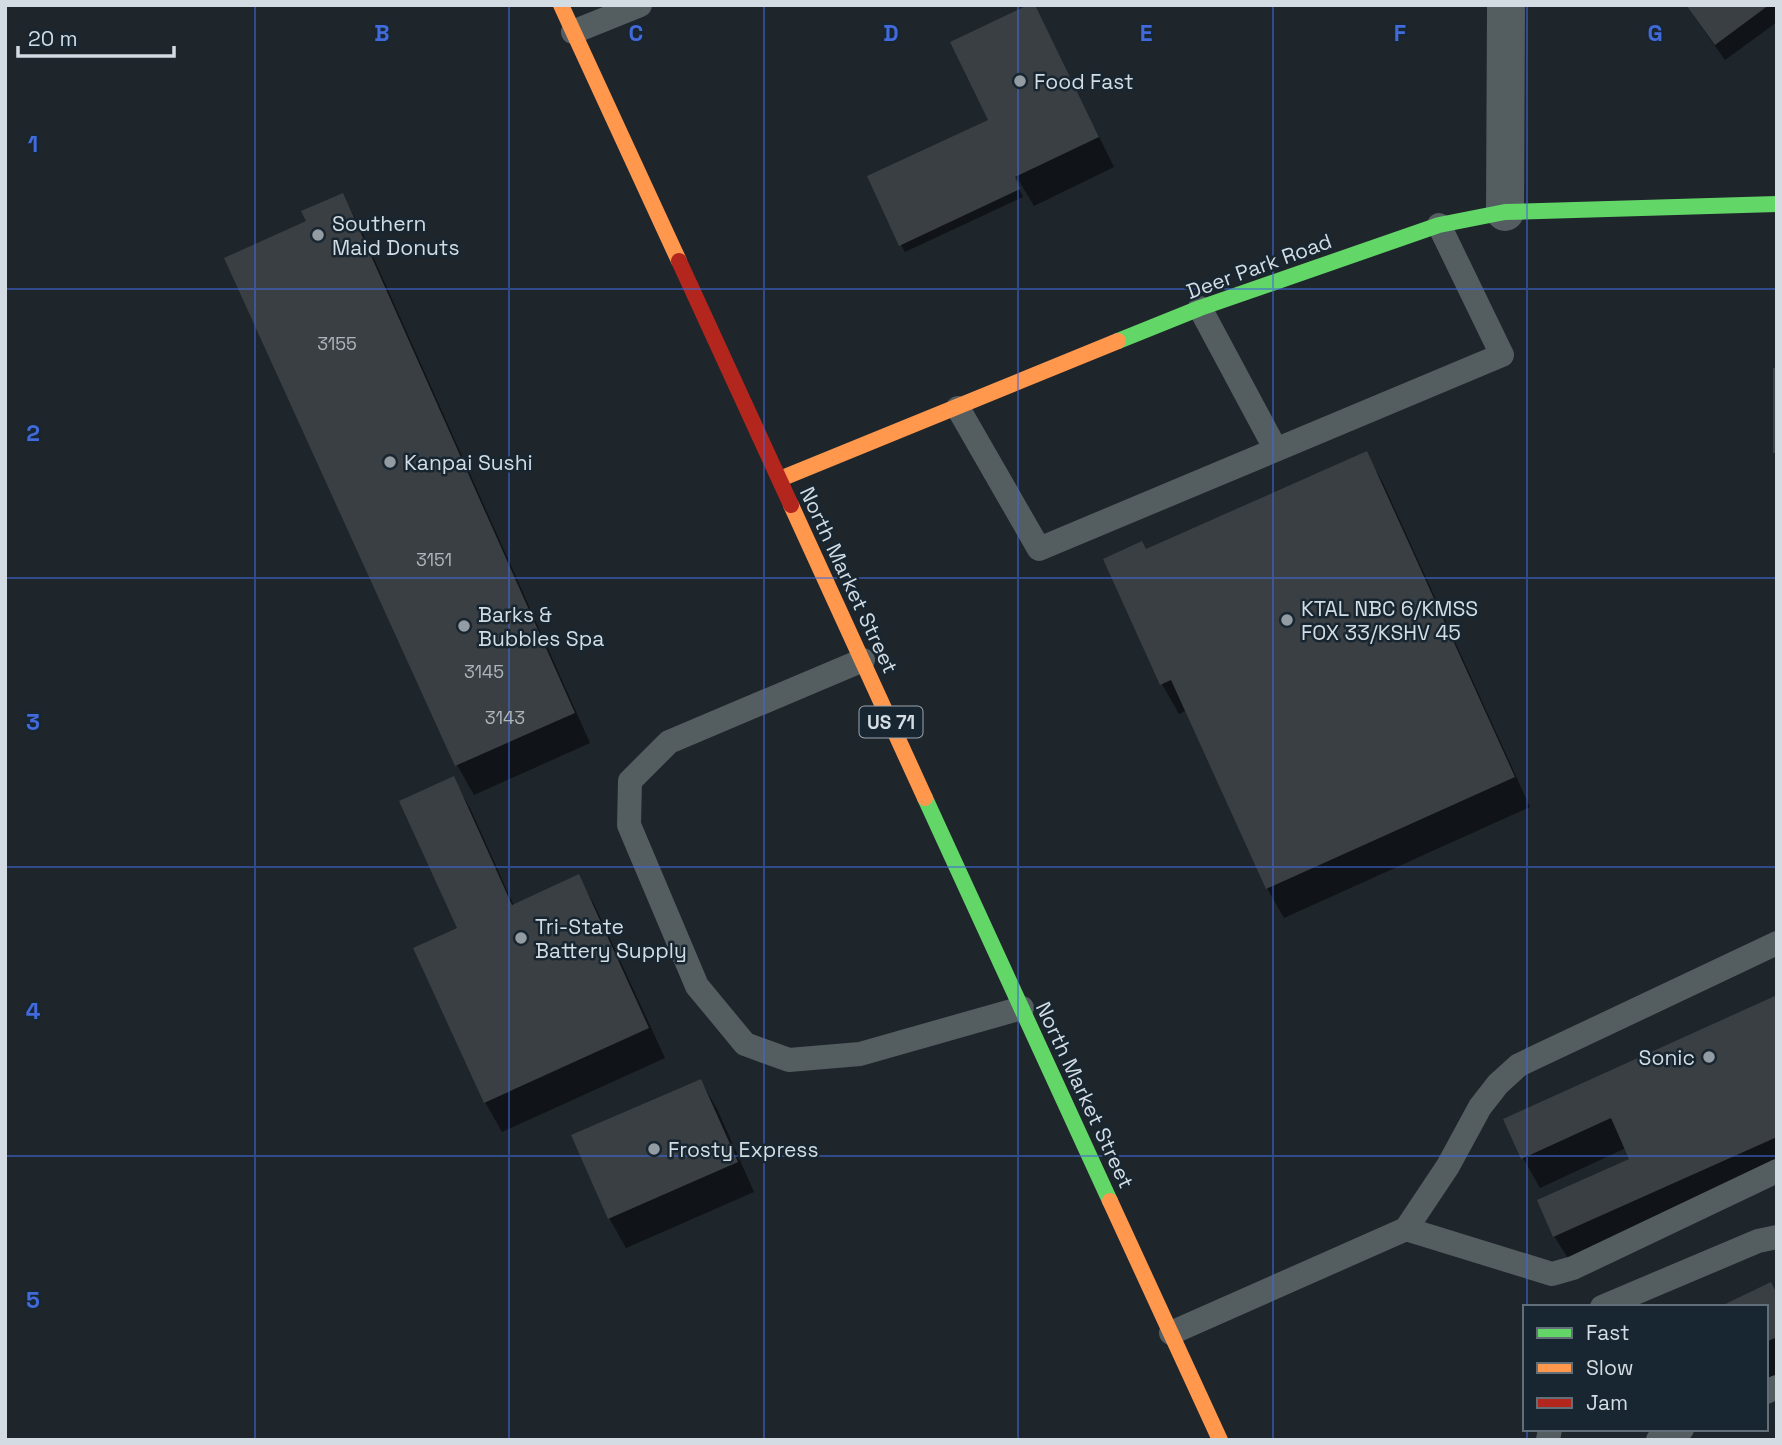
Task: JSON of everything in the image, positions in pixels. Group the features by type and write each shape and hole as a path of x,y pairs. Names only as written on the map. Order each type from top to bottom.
{"main road":[{"name":"North Market Street","path":"561,5 1220,1440"},
{"name":"Deer Park Road","path":"780,479 1200,308 1439,225 1505,212 1777,204"}],"street":[{"path":"1505,212 1506,5"}],"lane":[{"path":"573,32 640,5"},
{"path":"958,408 1039,549 1502,355 1439,225"},
{"path":"1200,308 1275,448"},
{"path":"863,660 669,741 630,781 629,825 697,986 745,1044 789,1060 860,1054 1022,1008"},
{"path":"1171,1334 1406,1229 1448,1166 1480,1107 1519,1065 1777,943"},
{"path":"1406,1229 1552,1274 1573,1268 1777,1171"},
{"path":"1607,1305 1758,1241 1777,1237"},
{"path":"1658,1440 1678,1431"}],"building":[{"path":"1028,5 1035,5 1099,137 1015,177 1020,189 899,246 867,176 988,120 950,42"},
{"path":"1686,5 1769,5 1715,45"},
{"path":"343,193 575,713 455,766 224,258 306,221 301,211"},
{"path":"1773,368 1777,368 1777,453 1773,453"},
{"name":"KTAL NBC 6/KMSS FOX 33/KSHV 45","path":"1367,451 1515,777 1266,889 1171,680 1160,685 1103,559 1142,541 1146,549"},
{"name":"Tri-State Battery Supply","path":"454,776 512,905 579,874 649,1028 484,1103 413,948 457,928 399,801"},
{"name":"Sonic","path":"1777,995 1777,1137 1553,1237 1537,1200 1629,1159 1611,1118 1521,1159 1503,1119"},
{"name":"Frosty Express","path":"701,1079 738,1162 608,1219 571,1135"},
{"path":"1771,1282 1777,1294 1777,1337 1768,1341 1768,1305 1723,1305"}],"traffic: fast":[{"path":"1118,341 1200,308 1439,225 1505,212 1777,204"},
{"path":"925,798 1110,1201"}],"traffic: slow":[{"path":"561,5 679,261"},
{"path":"780,479 1118,341"},
{"path":"791,505 925,798"},
{"path":"1110,1201 1220,1440"}],"traffic: jam":[{"path":"679,261 791,505"}],"place":[{"name":"Food Fast","path":"1020,81"},
{"name":"Southern Maid Donuts","path":"318,235"},
{"name":"Kanpai Sushi","path":"390,462"},
{"name":"KTAL NBC 6/KMSS FOX 33/KSHV 45","path":"1287,620"},
{"name":"Barks & Bubbles Spa","path":"464,626"},
{"name":"Tri-State Battery Supply","path":"521,938"},
{"name":"Sonic","path":"1709,1057"},
{"name":"Frosty Express","path":"654,1149"}]}
